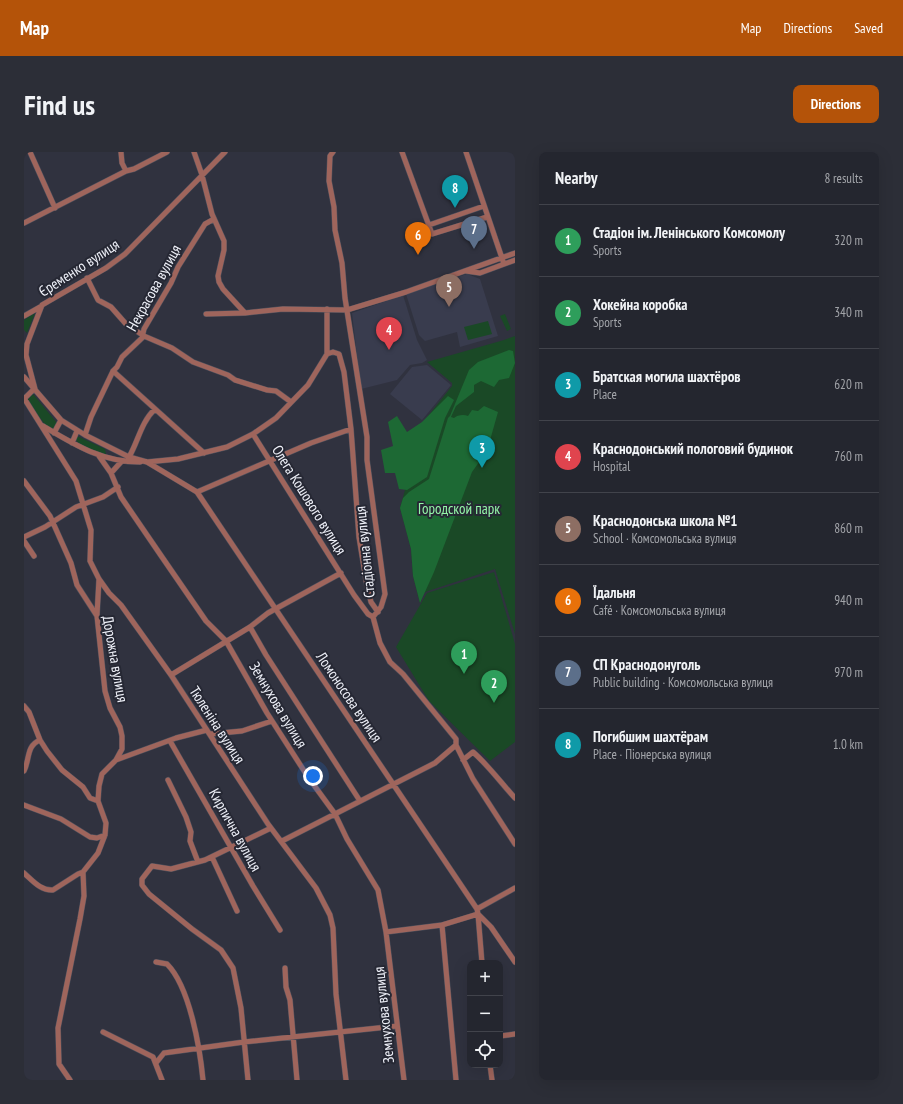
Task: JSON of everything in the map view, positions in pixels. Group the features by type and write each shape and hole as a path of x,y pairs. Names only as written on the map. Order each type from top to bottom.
{"street":[{"path":"30,152 55,208"},
{"path":"121,152 122,163 126,171"},
{"path":"24,223 126,171 134,169 167,152"},
{"path":"194,152 214,219 224,241 218,276 219,282 223,289 245,313"},
{"name":"Єременко вулиця","path":"35,390 30,374 25,347 42,305 106,268 125,254 225,152"},
{"name":"Стадіонна вулиця","path":"328,354 336,353 341,356 351,429 359,537 371,602 378,612 384,602 385,594 369,482 367,437 347,310 342,263 335,230 332,192 329,181 330,156 333,152"},
{"path":"402,152 432,234 487,217"},
{"path":"466,152 504,264"},
{"path":"429,225 484,206"},
{"name":"Некрасова вулиця","path":"85,435 91,417 113,371 117,367 122,357 142,338 142,335 192,243 205,224 214,219"},
{"path":"206,314 245,313 283,309 347,310 406,292 515,253"},
{"path":"465,271 480,273 515,260"},
{"path":"87,278 98,300 111,307 126,324 142,335 172,348 194,362 228,375 235,380 276,391 291,402"},
{"path":"25,314 42,305"},
{"path":"42,426 99,456 121,462 147,462 178,459 227,447 253,434 276,418 308,384 328,354 327,309"},
{"path":"24,333 25,347"},
{"path":"113,371 204,453"},
{"path":"24,377 61,420 85,435 129,457 147,462"},
{"path":"24,399 35,390"},
{"name":"Тюленіна вулиця","path":"24,399 76,481 85,504 91,530 90,561 99,579 109,593 121,605 171,675 271,828 316,888 330,915 333,928 336,994 346,1080"},
{"path":"129,457 138,436 151,413 155,409"},
{"path":"54,433 61,420"},
{"path":"197,492 311,443 351,429"},
{"path":"72,443 77,430"},
{"name":"Олега Кошового вулиця","path":"253,434 341,573 368,614 373,617 380,643 390,662 403,674 416,692 433,710 456,739 456,745 463,760 481,792 515,844"},
{"path":"107,458 110,447"},
{"name":"Земнухова вулиця","path":"99,456 111,472 121,497 206,621 226,642 272,721 308,777 335,814 347,840 378,890 386,932 404,1080"},
{"path":"111,472 121,462"},
{"name":"Ломоносова вулиця","path":"147,462 197,492 477,912 491,927 515,962"},
{"name":"Дорожна вулиця","path":"24,481 46,509 71,563 77,585 97,616 105,691 110,708 120,727 122,736 122,749 116,760"},
{"path":"24,537 53,522 76,507 103,496 118,487"},
{"path":"24,541 34,556"},
{"path":"171,675 275,610 341,573"},
{"path":"97,616 99,579"},
{"path":"373,617 378,612"},
{"path":"250,627 266,655 360,801"},
{"path":"24,706 29,712 40,740 62,770 83,787 90,798 98,801"},
{"path":"24,873 38,885 49,891 83,872 98,853 105,835 106,823 98,801 99,786 102,774 107,766 116,760 170,741 208,732 242,731 272,721"},
{"path":"24,771 28,763 26,752 35,742 40,740"},
{"name":"Кирпична вулиця","path":"170,741 280,930"},
{"path":"282,841 393,784 436,764 456,745"},
{"path":"463,760 473,752 497,776 515,798"},
{"path":"168,780 186,817 191,832 190,841 198,862"},
{"path":"24,805 60,819 90,837 97,838 105,835"},
{"path":"248,1080 241,1008 233,968 221,950 192,929 149,894 142,885 142,879 152,866 171,869 198,862 232,849 271,828"},
{"path":"212,857 237,911"},
{"path":"70,1080 59,1064 58,1028 84,896 83,872"},
{"path":"386,932 442,925 477,912 515,888"},
{"path":"477,912 482,960"},
{"path":"442,925 456,1080"},
{"path":"156,962 167,964 182,988 200,1048 203,1080"},
{"path":"285,968 286,987 290,1000 292,1038 297,1080"},
{"path":"156,1063 164,1054 200,1048 397,1026"},
{"path":"103,1032 153,1057 162,1080"},
{"path":"503,1036 515,1034"},
{"path":"490,1068 492,1080"}],"shaded area":[{"path":"467,274 480,279 498,336 460,347 457,332 425,341 419,335 406,294"},
{"path":"403,295 417,340 427,360 422,363 410,365 397,380 361,389 352,313"},
{"path":"427,365 451,385 422,420 390,394 412,367"}],"green space":[{"path":"35,313 27,333 24,330 24,320"},
{"path":"505,314 511,329 507,331 500,316"},
{"path":"488,321 492,334 468,340 464,327"},
{"name":"Городской парк","path":"515,336 515,634 495,569 428,591 424,593 420,603 413,576 411,549 400,508 424,421 452,386 452,383 427,362"},
{"path":"509,350 513,351 515,363 509,378 499,380 494,387 481,381 474,385 474,392 456,406 451,417 454,418 463,415 468,416 472,410 478,411 484,406 498,412 487,451 472,472 434,572 420,603 413,576 411,549 400,508 403,498 409,492 429,479 448,418 469,370 478,362"},
{"path":"33,394 57,423 53,430 46,426 28,401"},
{"path":"448,396 454,400 445,418 427,477 407,490 399,489 395,473 385,473 381,450 393,446 388,422 397,416 407,432 422,422"},
{"path":"77,436 105,449 106,454 94,452 86,448 78,443 76,440"},
{"path":"494,572 515,644 515,742 490,761 429,701 396,647 427,593"}],"place":[{"name":"Погибшим шахтёрам","path":"455,208"},
{"name":"СП Краснодонуголь","path":"474,249"},
{"name":"Їдальня","path":"418,255"},
{"name":"Краснодонська школа №1","path":"449,307"},
{"name":"Краснодонський пологовий будинок","path":"389,350"},
{"name":"Братская могила шахтёров","path":"482,468"},
{"name":"Стадіон ім. Ленінського Комсомолу","path":"464,674"},
{"name":"Хокейна коробка","path":"494,703"}]}
